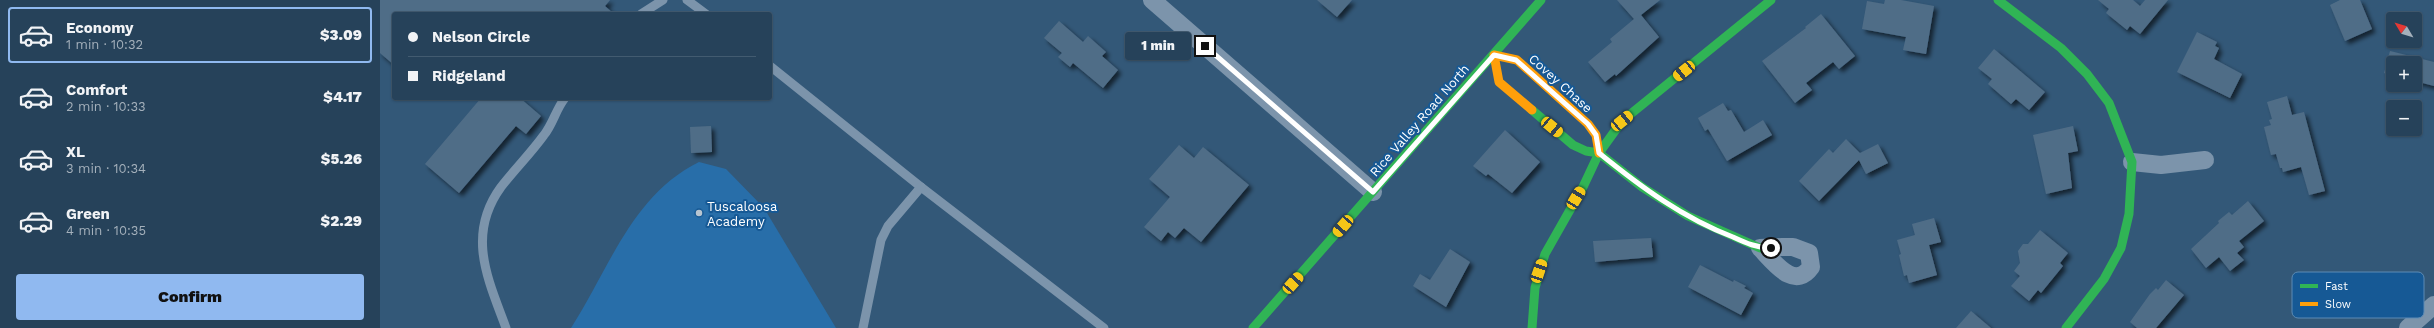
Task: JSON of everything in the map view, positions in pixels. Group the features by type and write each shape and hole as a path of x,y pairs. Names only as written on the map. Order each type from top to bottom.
{"street":[{"path":"1152,0 1373,192"},
{"name":"Rice Valley Road North","path":"1253,328 1541,0"},
{"path":"1532,328 1535,288 1545,254 1583,187 1599,153 1622,121 1771,0"},
{"path":"1998,0 2061,48 2086,74 2112,109 2132,162 2129,214 2120,248 2104,279 2066,328"},
{"path":"1494,55 1499,82 1573,145 1586,151 1599,153 1642,187 1688,216 1760,248"},
{"name":"Covey Chase","path":"1494,55 1516,60 1588,124 1596,135 1599,153"},
{"path":"2132,162 2161,165 2205,160"},
{"path":"2424,314 2434,305"},
{"path":"2408,328 2419,318"}],"lane":[{"path":"645,12 663,0"},
{"path":"687,0 703,12"},
{"path":"772,68 921,187 1104,328"},
{"path":"506,328 483,259 482,241 484,222 500,188 546,134 564,100"},
{"path":"863,328 880,240 888,226 921,187"}],"shaded area":[{"path":"699,162 726,169 764,208 836,328 571,328 624,235 639,213 656,194 676,176"}],"building":[{"path":"380,0 610,0 605,6 612,12 392,12 392,63 380,53"},
{"path":"1317,0 1352,0 1337,17"},
{"path":"1617,0 1660,0 1641,15 1659,37 1616,76 1615,74 1605,82 1588,62 1612,42 1610,39 1634,19"},
{"path":"1885,0 1901,0 1934,6 1926,54 1903,50 1906,37 1862,29 1867,1 1884,4"},
{"path":"2098,0 2133,0 2140,6 2145,0 2168,0 2140,34 2130,26 2127,30 2106,13 2109,9"},
{"path":"2340,0 2360,0 2372,29 2345,41 2330,5"},
{"path":"1821,14 1855,56 1839,69 1833,62 1806,83 1812,90 1795,103 1762,61 1806,28 1805,27"},
{"path":"1059,21 1083,42 1088,36 1106,52 1102,56 1118,70 1103,88 1073,63 1070,67 1058,57 1062,53 1044,38"},
{"path":"2197,32 2217,42 2215,46 2219,48 2214,59 2242,74 2230,98 2177,72"},
{"path":"1994,49 2045,92 2029,110 2016,99 2011,104 1988,84 1992,79 1978,68"},
{"path":"2390,51 2410,56 2389,56"},
{"path":"2422,59 2434,62 2434,86 2422,83"},
{"path":"2287,96 2292,115 2304,112 2325,191 2309,195 2301,167 2283,172 2282,168 2280,168 2276,154 2271,155 2264,127 2271,125 2269,120 2272,119 2267,102"},
{"path":"479,100 522,100 541,116 526,134 516,126 459,193 425,164"},
{"path":"1723,103 1728,111 1731,110 1744,132 1763,120 1772,135 1727,161 1708,129 1705,131 1698,118"},
{"path":"711,126 712,152 691,153 690,127"},
{"path":"2073,126 2078,151 2068,153 2072,188 2046,194 2033,135"},
{"path":"1505,130 1540,162 1512,193 1488,174 1486,176 1473,166"},
{"path":"1846,139 1860,153 1878,144 1888,163 1866,174 1859,160 1819,201 1799,181 1829,149 1833,153"},
{"path":"1179,145 1194,158 1203,147 1249,185 1201,242 1184,228 1175,238 1168,232 1161,241 1144,227 1170,197 1149,179"},
{"path":"2248,201 2264,221 2239,241 2244,247 2237,253 2244,260 2230,271 2219,257 2206,268 2191,249 2219,223 2218,221 2229,212 2232,215"},
{"path":"1934,218 1941,242 1929,245 1937,275 1909,283 1907,275 1904,276 1899,255 1901,254 1897,240 1915,235 1912,224"},
{"path":"2040,230 2068,253 2060,263 2063,266 2041,293 2038,290 2029,301 2011,286 2020,276 2014,271 2020,263 2018,251 2023,244 2028,244"},
{"path":"1651,238 1653,257 1595,262 1593,241"},
{"path":"1450,249 1470,262 1446,307 1413,286 1420,274 1430,280"},
{"path":"1700,265 1733,282 1734,280 1746,286 1744,288 1753,293 1741,315 1688,287"},
{"path":"2166,280 2184,295 2156,328 2137,328 2130,322 2150,294 2156,288 2158,290"},
{"path":"1971,311 1991,328 1956,328"}],"traffic: fast":[{"path":"1253,328 1541,0"},
{"path":"1532,328 1535,288 1545,254 1583,187 1599,153 1622,121 1771,0"},
{"path":"1998,0 2061,48 2087,74 2109,103 2132,162 2129,214 2121,248 2104,279 2066,328"},
{"path":"1532,110 1573,145 1586,151 1599,153 1642,187 1688,216 1760,248"}],"traffic: slow":[{"path":"1532,110 1499,82 1494,55 1517,60 1588,124 1596,135 1599,153"}],"place":[{"name":"Tuscaloosa Academy","path":"699,213"}],"route":[{"path":"1205,46 1373,192 1494,55 1516,60 1588,124 1596,135 1599,153 1642,187 1688,216 1720,232 1760,248 1771,248"}]}
